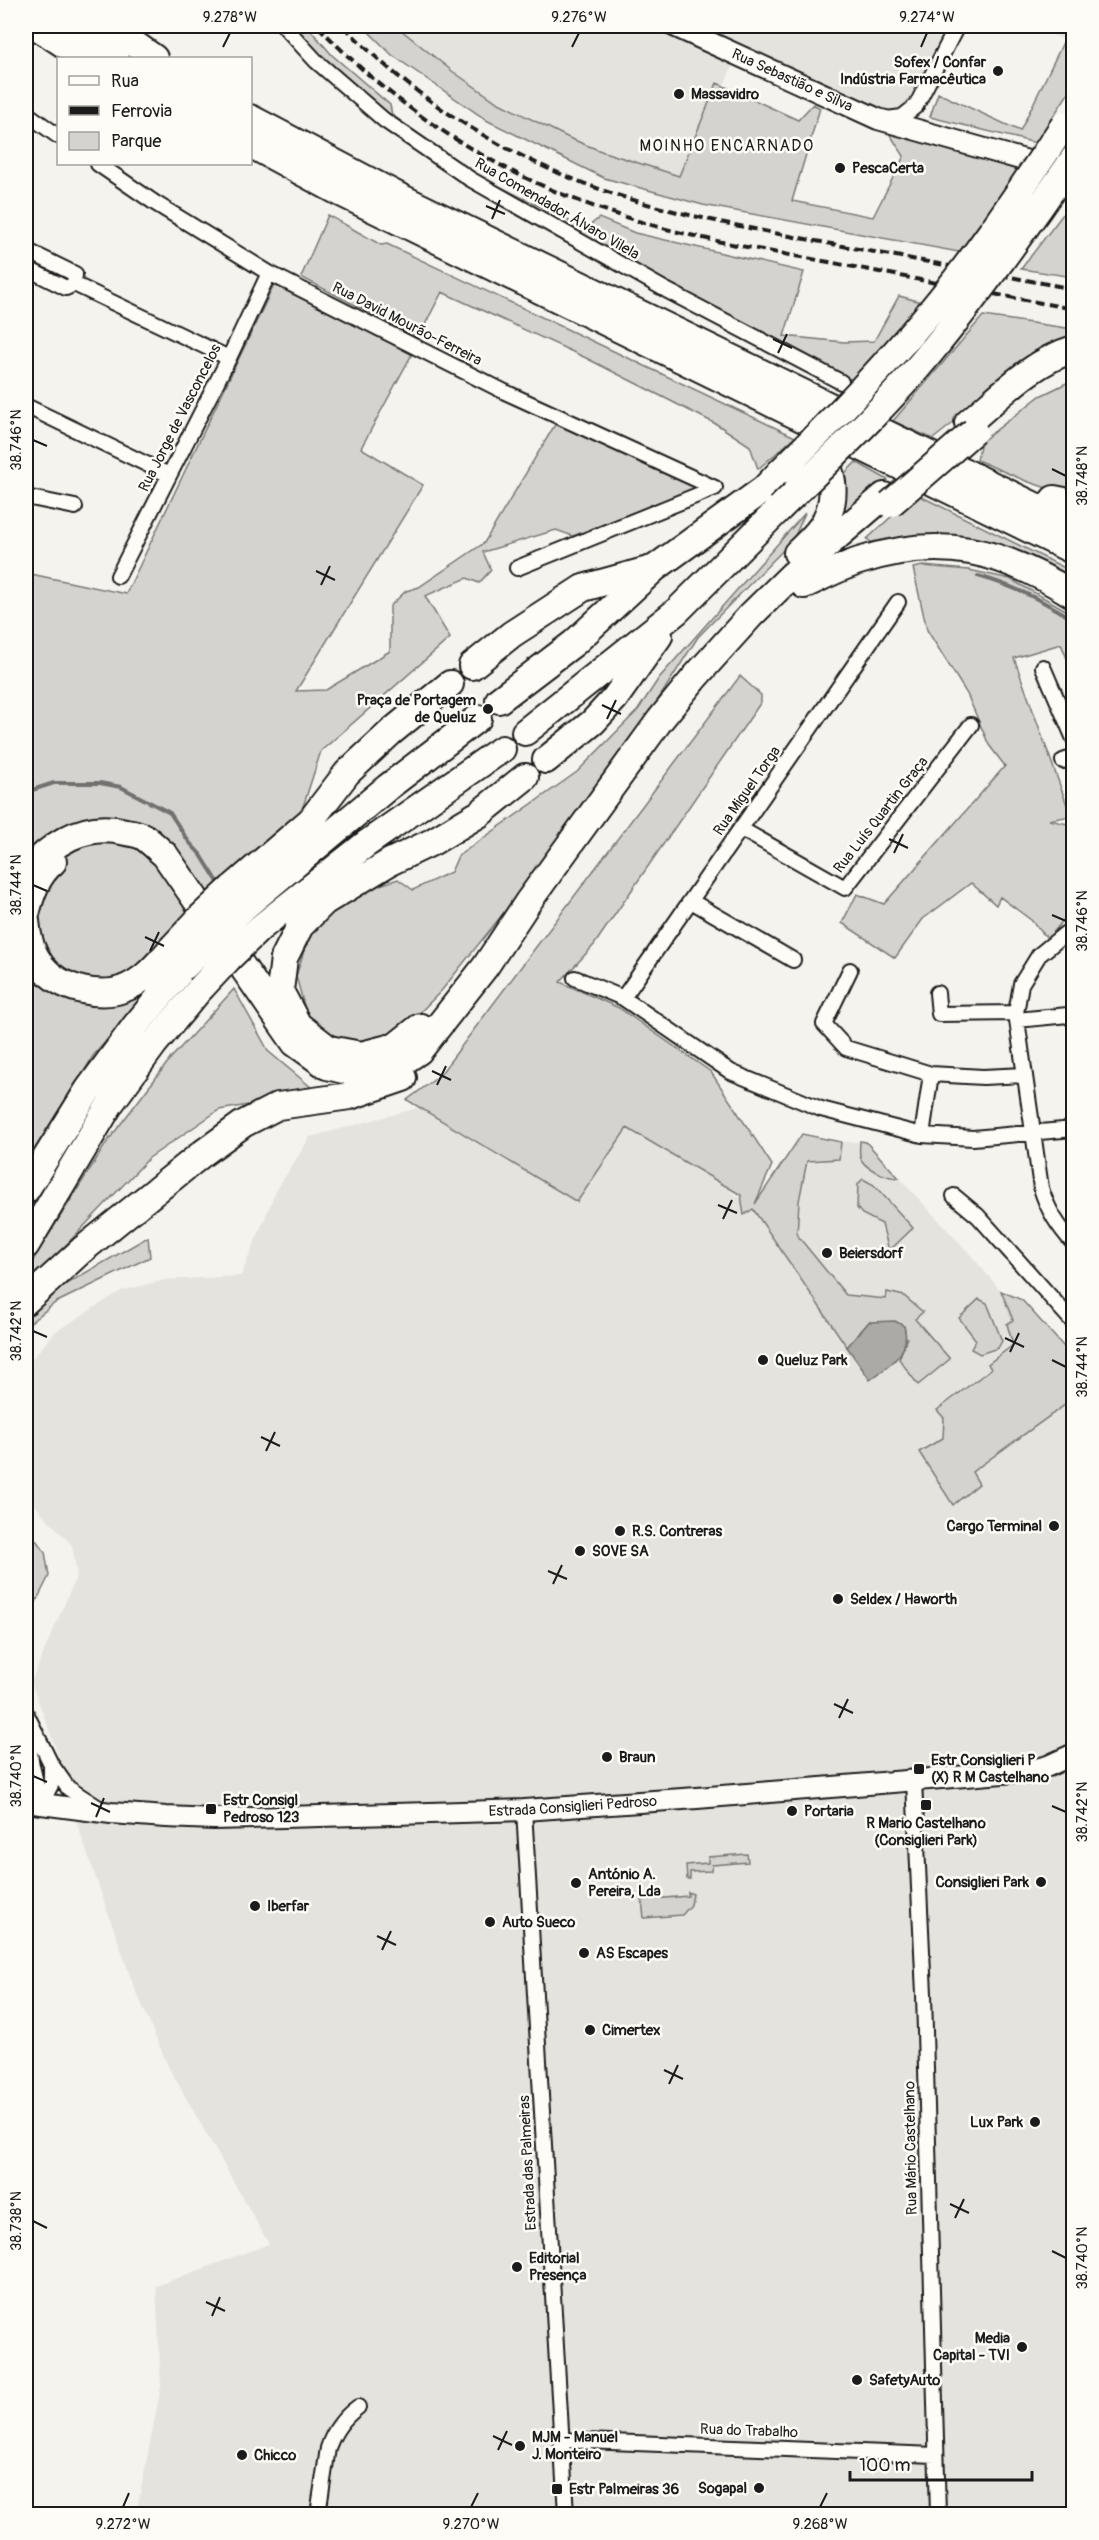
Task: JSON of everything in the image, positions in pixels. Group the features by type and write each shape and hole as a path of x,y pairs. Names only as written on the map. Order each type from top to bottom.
{"highway":[{"path":"36,26 65,45 90,57"},
{"path":"70,26 114,57"},
{"path":"109,26 153,57"},
{"path":"499,700 574,643 655,568 764,489 850,402 929,313 998,222 1074,111"},
{"path":"252,119 411,202 1074,525"},
{"path":"252,145 339,192 1074,550"},
{"path":"525,732 677,611 872,418 929,354 1020,237 1063,163"},
{"path":"660,720 751,615 792,575 887,500 1038,366 1059,354 1074,349"},
{"path":"971,427 1054,369 1074,361"},
{"path":"26,873 40,856 61,840 87,829 114,829 142,836 165,855 295,1043 327,1066 356,1073 395,1067 418,1051 484,967 528,902 660,720 690,671 730,619 812,538 825,521 832,498 832,475 823,455 804,436 748,391"},
{"path":"974,476 1067,503"},
{"path":"26,1301 100,1236 243,1124 278,1106 350,1096 376,1088 420,1069 449,1039 707,684 761,623 804,585 887,500"},
{"path":"804,585 857,561 884,554 944,546 1003,558 1041,575 1074,595"},
{"path":"472,666 512,634 583,588 655,568"},
{"path":"546,760 592,722 615,698 677,611"},
{"path":"26,1190 88,1090 136,1025 179,957 311,820 347,773 390,732 450,684"},
{"path":"238,898 478,718"},
{"path":"26,1245 110,1104 154,1044 229,958 260,928 366,844 502,749"},
{"path":"525,777 479,814 432,842 390,862 324,902 300,926 284,958 280,991 298,1025 329,1049 362,1055 396,1046 425,1024 474,960 528,902"},
{"path":"26,914 31,892 46,868 63,854 90,842 113,842 137,849 157,866 183,897 285,1050 302,1067 323,1078 376,1088"},
{"path":"26,921 27,940 39,964 62,985 94,993 123,990 179,957"}],"main road":[{"name":"Rua Sebastião e Silva","path":"674,26 878,119 1063,163 1074,174"},
{"name":"Estrada Consiglieri Pedroso","path":"33,1803 111,1813 214,1819 524,1810 1029,1771 1048,1766 1074,1754"}],"street":[{"name":"Rua Comendador Álvaro Vilela","path":"284,26 316,61 384,120 470,179 676,296 841,382"},
{"path":"878,119 902,117 910,112 921,99 957,26"},
{"path":"26,113 57,135"},
{"name":"Rua David Mourão-Ferreira","path":"99,165 155,203 269,273 504,392 715,488 518,568"},
{"path":"26,250 75,274 74,284"},
{"path":"26,268 66,288 74,284"},
{"name":"Rua Jorge de Vasconcelos","path":"118,576 229,358 269,273"},
{"path":"74,284 229,358"},
{"path":"26,406 169,475"},
{"path":"26,497 75,507"},
{"name":"Rua Miguel Torga","path":"623,998 898,602"},
{"path":"1043,667 1074,739"},
{"path":"1060,705 1074,699"},
{"name":"Rua Luís Quartin Graça","path":"741,829 845,888 971,724"},
{"path":"691,901 793,960"},
{"path":"1066,933 1039,955 1021,984 1016,1017 1041,1188 1056,1223 1074,1244"},
{"path":"850,970 824,1024 846,1048 931,1074 983,1077 1025,1075"},
{"path":"575,978 623,998 731,1072 821,1109 922,1135 973,1138 1074,1129"},
{"path":"937,993 939,1014 1016,1017 1068,1015 1074,1021"},
{"path":"922,1135 931,1074"},
{"path":"954,1196 978,1216 1068,1306 1074,1323"},
{"path":"26,1714 51,1764 68,1788 77,1796 111,1813"},
{"path":"26,1714 28,1767 33,1803"},
{"path":"33,1803 51,1785 51,1764"},
{"name":"Rua Mário Castelhano","path":"914,1781 924,1994 938,2514"},
{"name":"Estrada das Palmeiras","path":"524,1810 566,2514"},
{"path":"318,2514 332,2437 345,2416 358,2407"},
{"name":"Rua do Trabalho","path":"561,2440 935,2455"}],"shaded area":[{"path":"390,26 657,26 733,64 682,188 492,108"},
{"path":"703,26 947,26 910,98 901,108 887,111"},
{"path":"1032,26 1071,26 1065,40"},
{"path":"425,1106 624,1107 752,1208 802,1134 841,1142 866,1142 969,1253 1001,1291 1022,1300 1074,1357 1073,2514 136,2514 161,2387 156,2286 269,2244 168,2066 133,1984 76,1821 66,1775 31,1682 77,1575 72,1545 26,1496 26,1366 55,1332 121,1291 165,1280 241,1276 276,1191 310,1137"},
{"path":"895,1321 904,1326 905,1344 897,1358 870,1380 847,1347 869,1322"}],"green space":[{"path":"294,26 307,26 332,55 390,105 392,115 479,176 585,229 599,218 635,233 804,272 784,336 844,342 874,341 899,296 929,304 856,382 779,347 476,179 401,127 326,62"},
{"path":"363,26 396,26 452,71 497,102 569,138 601,151 679,176 717,83 798,120 813,104 820,108 792,201 873,217 904,156 887,130 1018,170 964,253 703,205 604,178 488,121 392,55"},
{"path":"1071,26 1074,26 1073,86 1036,143 930,117 938,93 1020,131"},
{"path":"1073,201 1073,277 1021,269"},
{"path":"328,215 381,245 387,244 795,437 758,469 750,446 718,425 586,358 442,292 418,338 301,277"},
{"path":"274,285 343,316 412,354 361,448 423,485 296,691 326,690 390,651 390,606 406,591 419,587 484,543 556,423 698,488 573,536 556,530 483,552 491,570 479,583 467,578 425,596 450,638 321,751 299,819 93,1056 26,1172 26,573 126,594"},
{"path":"983,316 1073,329 1073,343 1039,355 933,439 893,421"},
{"path":"1073,380 1073,497 1026,481 977,460 981,442 1040,396"},
{"path":"856,462 888,480 847,521 836,482"},
{"path":"916,494 1073,572 1073,586 1008,555 881,550 867,539"},
{"path":"805,513 793,540 698,637 642,725 573,826 442,990 396,1037 383,1042 342,1044 309,1024 296,976 309,935 322,918 350,895 398,879 413,890 451,872 458,856 577,772 638,710 659,678"},
{"path":"923,566 969,570 1010,579 1073,614 1073,673 1061,644 1014,658 1071,816 1049,820 1073,825 1073,925 1065,918 1048,939 1031,920 1000,897 996,905 971,883 923,919 895,958 842,923 857,894 884,904 1005,766 989,745 967,694 927,630 913,568"},
{"path":"740,676 761,695 761,702 594,945 560,982 619,1008 711,1072 772,1165 755,1204 802,1134 841,1142 839,1159 807,1161 799,1201 797,1235 846,1295 886,1299 887,1292 904,1296 923,1312 915,1319 950,1359 918,1385 899,1359 907,1338 869,1322 847,1347 753,1209 744,1215 741,1195 627,1128 577,1202 407,1100 439,1076"},
{"path":"234,989 269,1052 318,1093 219,1110 149,1158 26,1287 26,1275 36,1255 107,1142 171,1058"},
{"path":"860,1141 866,1142 899,1178 879,1173 865,1164 860,1156"},
{"path":"863,1179 874,1185 913,1228 889,1251 882,1224 862,1214 857,1208 858,1184"},
{"path":"148,1237 150,1257 55,1303 26,1326 28,1310 66,1284"},
{"path":"1001,1291 1022,1300 1073,1357 1073,1399 972,1472 979,1484 953,1505 919,1452 943,1438 944,1418 937,1410 991,1369 988,1364 1013,1345 1007,1324 1013,1320"},
{"path":"979,1299 987,1303 1002,1341 998,1348 980,1354 971,1349 976,1340 959,1318"},
{"path":"26,1527 45,1552 49,1576 26,1622"},
{"path":"747,1854 748,1862 712,1865 711,1871 690,1872 690,1879 687,1879 686,1865 708,1863 708,1857"},
{"path":"688,1892 693,1894 691,1905 682,1915 644,1918 642,1900 688,1896"}],"waterway":[{"path":"978,576 1028,594 1074,620"},
{"path":"26,792 54,783 100,783 121,787 170,813 218,882"}],"railway":[{"path":"318,26 349,57 417,113 491,160 571,198 666,229 720,242 1074,309"},
{"path":"344,26 404,81 471,128 544,166 620,196 727,223 1074,289"}],"place":[{"name":"Sofex / Confar Indústria Farmacêutica","path":"998,71"},
{"name":"Massavidro","path":"679,94"},
{"name":"PescaCerta","path":"840,168"},
{"name":"Praça de Portagem de Queluz","path":"488,709"},
{"name":"Beiersdorf","path":"827,1253"},
{"name":"Queluz Park","path":"763,1360"},
{"name":"Cargo Terminal","path":"1054,1526"},
{"name":"R.S. Contreras","path":"620,1531"},
{"name":"SOVE SA","path":"580,1551"},
{"name":"Seldex / Haworth","path":"838,1599"},
{"name":"Braun","path":"607,1757"},
{"name":"Estr Consiglieri P (X) R M Castelhano","path":"919,1769"},
{"name":"R Mario Castelhano (Consiglieri Park)","path":"926,1805"},
{"name":"Estr Consigl Pedroso 123","path":"211,1809"},
{"name":"Portaria","path":"792,1811"},
{"name":"Consiglieri Park","path":"1041,1882"},
{"name":"António A. Pereira, Lda","path":"576,1883"},
{"name":"Iberfar","path":"255,1906"},
{"name":"Auto Sueco","path":"490,1922"},
{"name":"AS Escapes","path":"584,1953"},
{"name":"Cimertex","path":"590,2030"},
{"name":"Lux Park","path":"1035,2122"},
{"name":"Editorial Presença","path":"517,2267"},
{"name":"Media Capital - TVI","path":"1022,2347"},
{"name":"SafetyAuto","path":"857,2380"},
{"name":"MJM - Manuel J. Monteiro","path":"520,2446"},
{"name":"Chicco","path":"242,2455"},
{"name":"Sogapal","path":"759,2488"},
{"name":"Estr Palmeiras 36","path":"557,2489"}],"district":[{"name":"MOINHO ENCARNADO","path":"727,146"}]}
